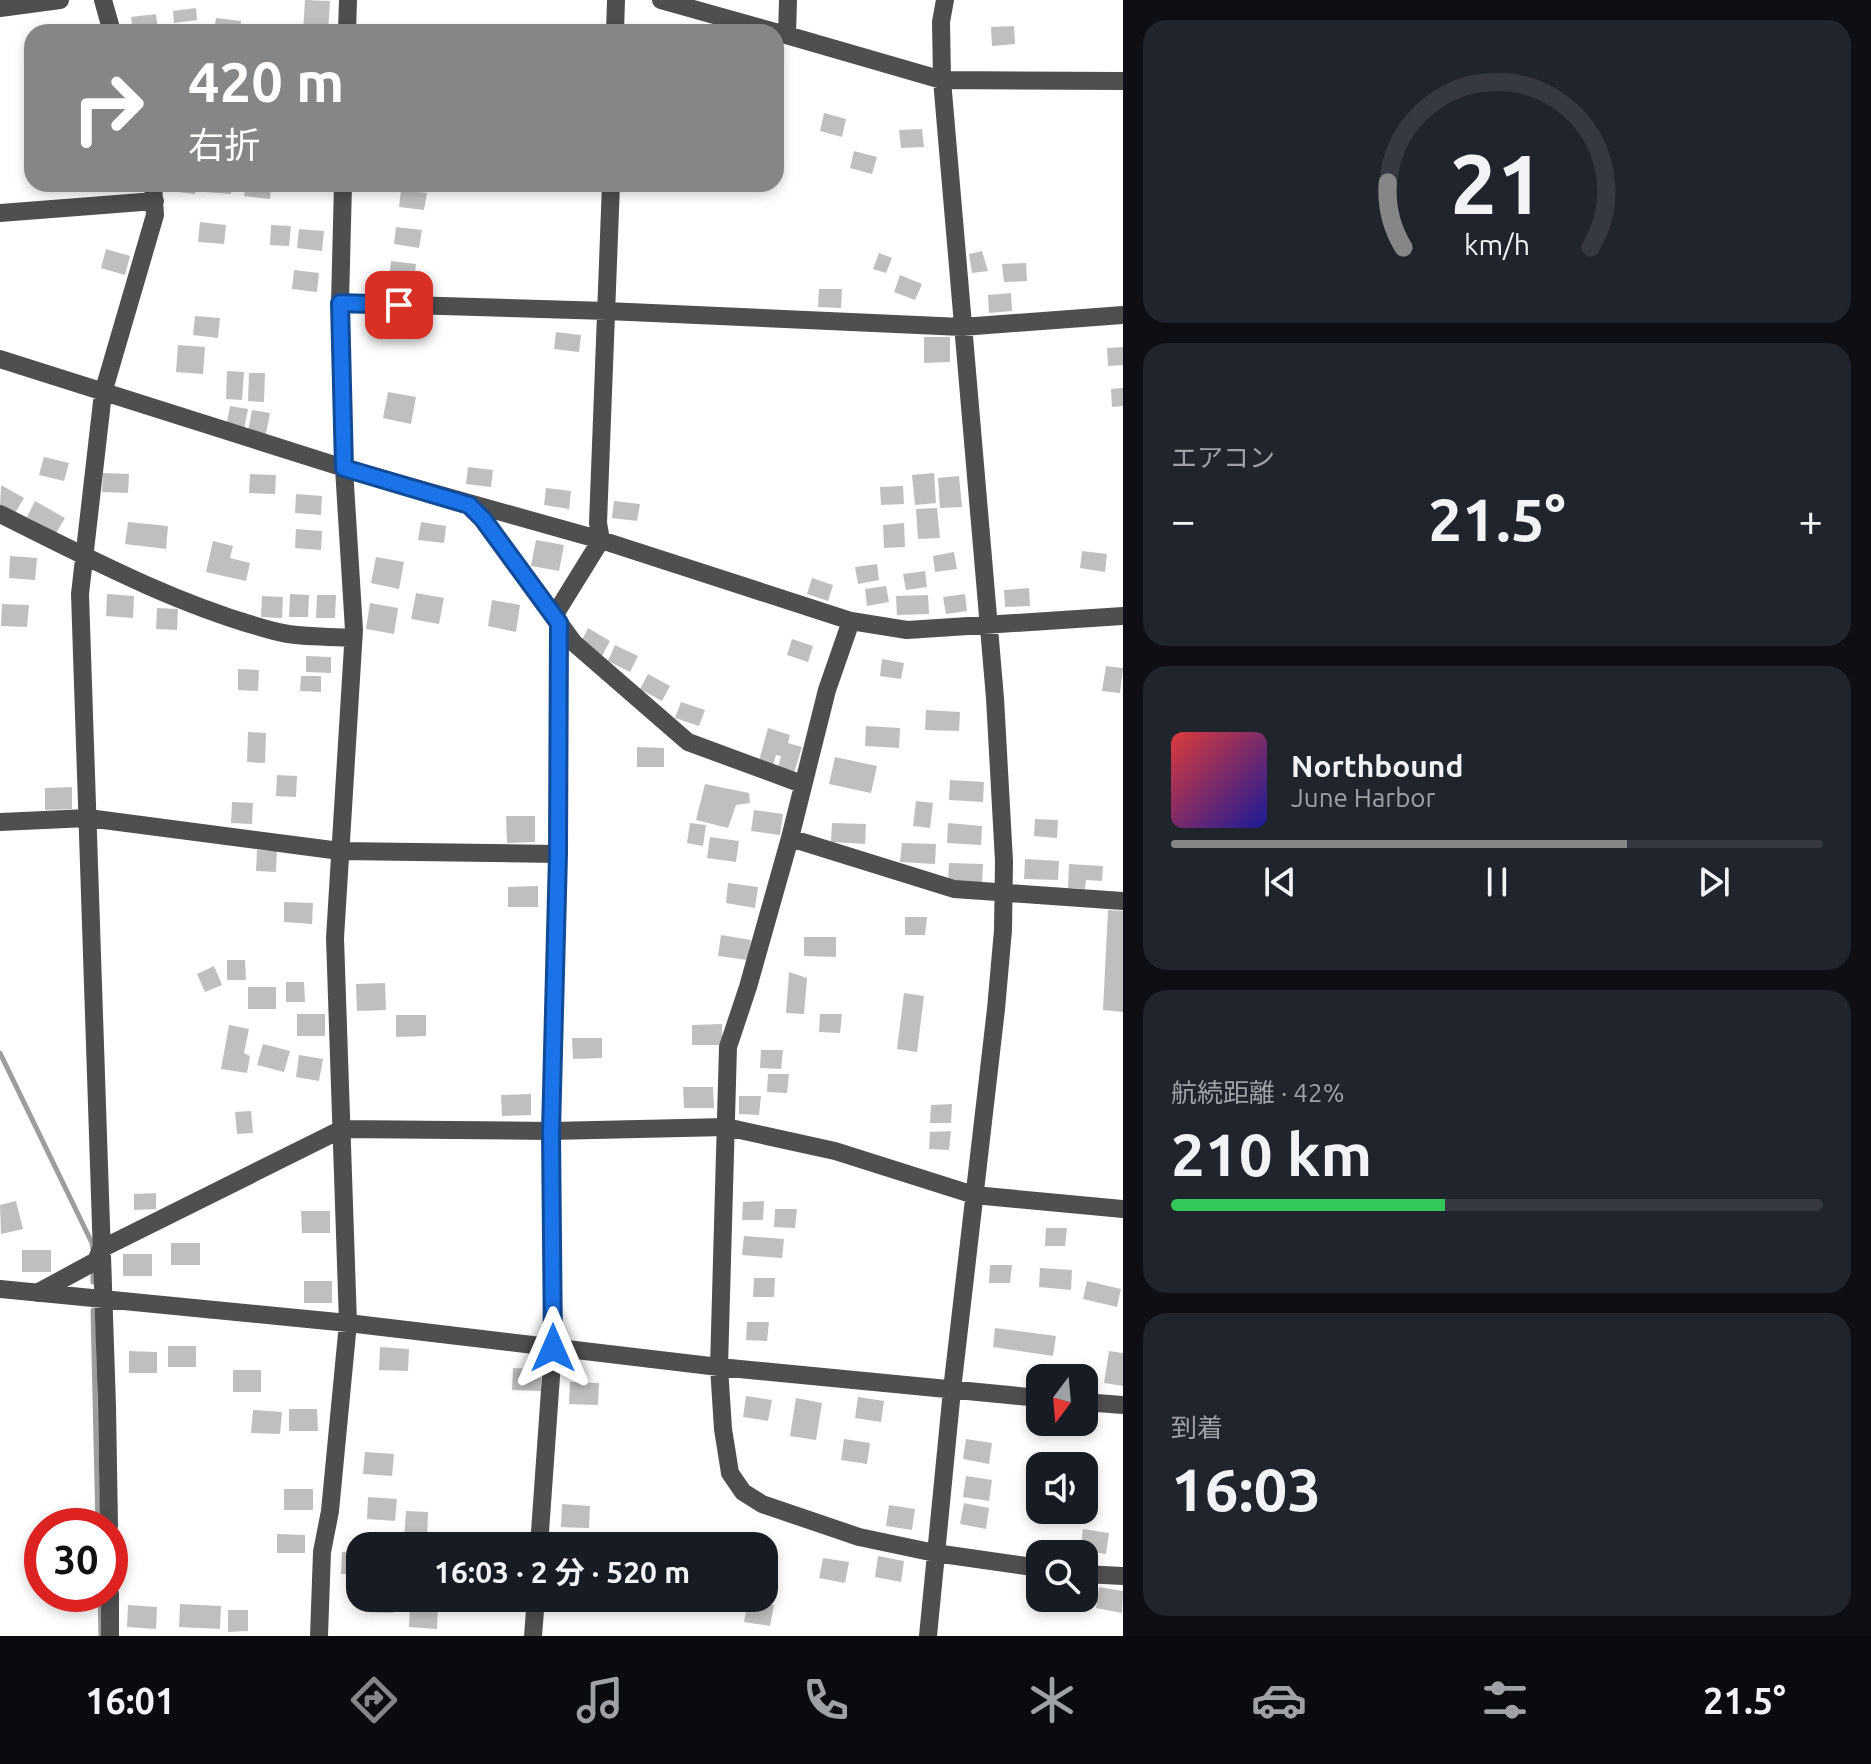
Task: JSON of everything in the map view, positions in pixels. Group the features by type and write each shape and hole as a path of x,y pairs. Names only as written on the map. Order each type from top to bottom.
{"street":[{"path":"0,8 60,0"},
{"path":"103,0 110,24"},
{"path":"347,24 348,0"},
{"path":"615,24 616,0"},
{"path":"661,0 747,24"},
{"path":"781,24 788,0"},
{"path":"928,1636 952,1390 994,1022 1004,895 1001,772 942,80 941,22 945,0"},
{"path":"784,34 942,80 1123,81"},
{"path":"0,213 154,192 155,215 103,393 82,555 80,594 88,818 95,1259 103,1301 109,1508"},
{"path":"320,1636 322,1552 335,1472 348,1323 335,938 353,638 344,468 340,303 343,192"},
{"path":"540,1532 553,1348 551,1131 558,854 557,620 601,540 598,523 611,192"},
{"path":"340,303 962,327 1123,315"},
{"path":"0,359 344,468 601,540 851,621 907,630 1123,616"},
{"path":"469,505 483,519 574,643 688,742 802,784"},
{"path":"0,514 82,555 188,601 277,632 353,638"},
{"path":"851,621 827,690 790,838 728,1047 719,1367 723,1429 730,1473 743,1492 762,1504 859,1537 935,1553 1026,1566"},
{"path":"0,822 88,818 340,851 558,854"},
{"path":"790,838 954,889 1004,895 1123,901"},
{"path":"37,1293 95,1259 342,1129 551,1131 726,1127 835,1151 974,1195 1123,1209"},
{"path":"0,1289 348,1323 719,1367 1026,1397"},
{"path":"1098,1403 1123,1405"},
{"path":"1098,1575 1123,1576"},
{"path":"110,1612 110,1636"},
{"path":"533,1636 535,1612"}],"building":[{"path":"305,0 330,1 329,24 304,24"},
{"path":"196,8 197,20 174,23 173,11"},
{"path":"156,14 157,24 132,24 131,17"},
{"path":"216,18 241,21 241,24 215,24"},
{"path":"1014,26 1015,44 992,46 991,27"},
{"path":"824,113 846,119 842,137 820,131"},
{"path":"922,129 924,147 901,148 899,130"},
{"path":"854,151 877,157 872,174 850,168"},
{"path":"245,192 270,192 270,199 244,196"},
{"path":"401,192 427,193 424,210 399,207"},
{"path":"200,222 226,225 224,244 198,242"},
{"path":"271,225 291,226 289,246 270,245"},
{"path":"396,227 422,230 419,248 394,244"},
{"path":"299,229 324,231 322,251 297,248"},
{"path":"106,249 130,256 125,275 101,268"},
{"path":"982,251 988,271 972,273 969,254"},
{"path":"879,253 892,258 886,273 873,269"},
{"path":"391,261 416,264 414,282 389,278"},
{"path":"1026,263 1027,281 1004,282 1002,264"},
{"path":"294,270 319,273 317,292 292,289"},
{"path":"900,275 922,284 915,300 894,292"},
{"path":"819,289 842,289 841,308 818,307"},
{"path":"1011,293 1012,311 989,313 988,295"},
{"path":"195,316 220,318 218,338 193,335"},
{"path":"556,332 581,335 579,352 554,349"},
{"path":"924,337 950,337 950,362 924,363"},
{"path":"178,345 205,347 203,374 176,372"},
{"path":"1123,347 1123,365 1108,366 1107,348"},
{"path":"227,371 244,372 242,400 226,399"},
{"path":"249,373 265,373 264,402 248,401"},
{"path":"1123,388 1123,406 1112,407 1111,389"},
{"path":"388,392 416,397 411,424 383,418"},
{"path":"230,406 248,409 244,430 226,427"},
{"path":"252,410 270,413 266,434 248,431"},
{"path":"44,457 69,463 64,481 39,475"},
{"path":"468,467 493,470 491,487 466,484"},
{"path":"103,473 129,474 128,493 102,492"},
{"path":"934,473 936,503 915,505 912,475"},
{"path":"250,474 276,475 275,494 249,493"},
{"path":"959,476 962,507 940,508 938,478"},
{"path":"1,485 24,498 14,515 0,507"},
{"path":"903,486 904,504 881,505 880,487"},
{"path":"546,488 571,491 569,509 544,505"},
{"path":"296,494 322,496 321,515 295,513"},
{"path":"35,501 65,518 56,533 27,517"},
{"path":"614,501 640,504 637,521 612,518"},
{"path":"937,508 940,538 918,539 916,509"},
{"path":"128,522 168,526 166,549 125,544"},
{"path":"421,522 446,526 444,543 418,540"},
{"path":"904,523 905,547 884,548 883,525"},
{"path":"296,529 322,531 321,550 295,548"},
{"path":"536,540 564,545 559,571 531,566"},
{"path":"213,541 233,546 230,558 250,563 246,581 206,572"},
{"path":"1082,551 1107,554 1105,572 1080,568"},
{"path":"954,552 957,569 935,572 933,556"},
{"path":"10,556 37,558 35,580 9,578"},
{"path":"376,557 404,562 399,589 371,583"},
{"path":"877,564 879,580 858,584 855,567"},
{"path":"925,571 927,587 906,590 903,574"},
{"path":"812,578 833,585 828,601 807,594"},
{"path":"886,586 889,602 867,606 865,589"},
{"path":"1029,588 1030,606 1005,607 1004,590"},
{"path":"416,593 444,598 439,624 411,619"},
{"path":"107,594 134,596 133,618 106,616"},
{"path":"290,594 309,595 308,617 289,617"},
{"path":"965,594 967,611 946,614 943,597"},
{"path":"317,595 336,595 335,618 316,618"},
{"path":"928,595 929,614 897,615 896,596"},
{"path":"262,596 283,597 282,618 261,617"},
{"path":"492,600 520,605 516,632 488,626"},
{"path":"370,603 398,608 394,634 366,629"},
{"path":"2,604 29,605 27,627 1,626"},
{"path":"157,608 178,609 177,630 156,629"},
{"path":"588,628 610,641 602,656 580,644"},
{"path":"792,639 813,646 808,662 787,655"},
{"path":"615,645 638,656 630,672 608,661"},
{"path":"306,656 331,657 331,673 306,672"},
{"path":"882,659 904,663 901,679 880,676"},
{"path":"1106,666 1123,668 1120,693 1102,691"},
{"path":"238,669 259,670 258,691 238,690"},
{"path":"648,674 670,686 662,701 640,689"},
{"path":"301,676 321,676 321,692 300,691"},
{"path":"681,702 705,710 699,726 675,718"},
{"path":"926,710 960,712 959,731 925,730"},
{"path":"866,726 900,728 899,748 865,746"},
{"path":"768,728 790,735 788,743 802,747 794,773 778,767 781,756 776,755 773,766 759,761"},
{"path":"248,732 266,733 265,763 247,762"},
{"path":"637,747 664,748 664,767 637,767"},
{"path":"835,757 877,766 871,793 829,784"},
{"path":"277,775 297,776 296,797 276,796"},
{"path":"950,780 984,782 983,802 949,800"},
{"path":"705,784 749,793 750,803 736,805 728,828 696,820"},
{"path":"72,787 72,809 45,810 45,788"},
{"path":"916,801 933,803 930,828 913,826"},
{"path":"232,802 253,803 252,824 231,823"},
{"path":"754,810 783,814 780,835 751,831"},
{"path":"506,816 535,816 535,842 507,843"},
{"path":"1035,819 1058,820 1057,838 1034,836"},
{"path":"690,823 706,825 703,846 687,843"},
{"path":"832,823 866,824 865,844 831,842"},
{"path":"948,823 982,826 981,845 947,843"},
{"path":"710,837 739,841 736,862 707,858"},
{"path":"902,843 936,844 935,864 900,862"},
{"path":"257,850 277,851 276,872 256,871"},
{"path":"1025,859 1059,861 1058,880 1024,879"},
{"path":"949,863 983,864 982,884 948,882"},
{"path":"1069,864 1103,866 1102,881 1086,880 1085,889 1068,888"},
{"path":"728,883 758,887 755,908 726,903"},
{"path":"538,886 538,907 508,907 508,887"},
{"path":"284,902 313,903 312,924 284,922"},
{"path":"1108,910 1123,911 1123,1012 1103,1010"},
{"path":"905,917 927,917 925,935 905,935"},
{"path":"721,935 751,940 748,960 718,956"},
{"path":"804,937 836,937 836,957 804,956"},
{"path":"227,960 245,960 246,980 227,980"},
{"path":"214,966 222,985 205,992 197,974"},
{"path":"789,972 807,978 804,1014 786,1013"},
{"path":"286,982 304,982 305,1002 286,1002"},
{"path":"385,983 386,1010 357,1011 356,984"},
{"path":"248,987 276,987 276,1009 248,1009"},
{"path":"904,993 924,996 917,1052 897,1049"},
{"path":"297,1014 325,1014 325,1036 297,1036"},
{"path":"820,1014 842,1014 840,1033 819,1032"},
{"path":"396,1015 426,1015 426,1036 396,1037"},
{"path":"722,1024 722,1045 692,1045 692,1025"},
{"path":"229,1025 249,1029 244,1053 250,1056 247,1073 221,1069"},
{"path":"572,1038 602,1038 602,1058 573,1059"},
{"path":"263,1044 290,1051 284,1072 257,1065"},
{"path":"761,1050 783,1050 781,1069 760,1068"},
{"path":"299,1055 323,1059 319,1081 296,1077"},
{"path":"768,1074 789,1074 787,1093 767,1092"},
{"path":"683,1087 713,1087 714,1108 684,1108"},
{"path":"531,1094 531,1115 502,1116 501,1095"},
{"path":"739,1096 761,1096 759,1115 739,1114"},
{"path":"952,1104 951,1123 930,1123 931,1105"},
{"path":"251,1111 253,1133 237,1134 235,1112"},
{"path":"951,1131 949,1150 929,1149 930,1132"},
{"path":"156,1193 156,1209 134,1210 134,1194"},
{"path":"16,1201 23,1229 1,1234 0,1205"},
{"path":"764,1201 763,1220 742,1220 743,1202"},
{"path":"775,1209 797,1209 795,1228 774,1227"},
{"path":"301,1211 330,1211 330,1233 302,1233"},
{"path":"1046,1228 1067,1228 1065,1246 1045,1246"},
{"path":"744,1236 784,1239 782,1258 742,1255"},
{"path":"171,1243 200,1243 200,1265 171,1265"},
{"path":"22,1250 51,1250 51,1272 22,1272"},
{"path":"123,1254 152,1254 152,1276 123,1276"},
{"path":"990,1265 1012,1265 1010,1283 989,1283"},
{"path":"1040,1268 1072,1270 1071,1290 1039,1287"},
{"path":"754,1278 775,1278 774,1297 753,1297"},
{"path":"304,1281 332,1281 332,1303 304,1303"},
{"path":"1087,1281 1121,1289 1117,1307 1083,1299"},
{"path":"747,1322 769,1322 767,1341 746,1340"},
{"path":"995,1328 1056,1336 1053,1356 993,1347"},
{"path":"168,1346 196,1346 196,1367 168,1367"},
{"path":"380,1347 409,1349 408,1371 379,1370"},
{"path":"129,1351 157,1352 157,1373 129,1373"},
{"path":"1109,1351 1123,1353 1123,1386 1104,1383"},
{"path":"513,1368 541,1369 541,1391 512,1390"},
{"path":"233,1370 261,1370 261,1392 233,1392"},
{"path":"570,1382 599,1383 598,1405 569,1404"},
{"path":"746,1396 772,1400 768,1421 743,1417"},
{"path":"858,1397 884,1401 881,1422 855,1418"},
{"path":"796,1398 822,1403 816,1440 790,1436"},
{"path":"289,1409 317,1409 318,1431 289,1431"},
{"path":"253,1410 282,1412 280,1434 251,1433"},
{"path":"844,1439 870,1443 867,1464 841,1460"},
{"path":"966,1439 992,1443 989,1464 963,1459"},
{"path":"365,1452 394,1454 392,1476 363,1474"},
{"path":"966,1476 992,1480 989,1501 963,1497"},
{"path":"284,1489 313,1489 313,1510 284,1510"},
{"path":"368,1497 397,1499 395,1521 367,1519"},
{"path":"964,1503 989,1508 986,1529 960,1524"},
{"path":"562,1504 590,1506 589,1528 561,1527"},
{"path":"889,1505 915,1509 912,1530 886,1526"},
{"path":"406,1511 428,1512 427,1532 404,1532"},
{"path":"1083,1529 1109,1533 1106,1554 1098,1553 1098,1540 1081,1540"},
{"path":"277,1534 305,1535 305,1553 277,1553"},
{"path":"342,1552 346,1552 346,1574 341,1574"},
{"path":"878,1556 904,1561 901,1582 875,1577"},
{"path":"823,1558 849,1562 845,1583 819,1578"},
{"path":"1099,1587 1123,1591 1122,1613 1098,1608"},
{"path":"180,1604 221,1606 220,1629 179,1627"},
{"path":"128,1605 157,1607 156,1629 127,1627"},
{"path":"228,1610 248,1610 248,1631 228,1632"},
{"path":"410,1612 438,1612 437,1629 409,1627"},
{"path":"746,1612 773,1612 770,1626 744,1622"}],"waterway":[{"path":"0,1053 93,1249"},
{"path":"93,1267 93,1282"},
{"path":"93,1310 98,1508"},
{"path":"100,1612 101,1636"}],"route":[{"path":"399,305 340,303 344,468 469,505 483,519 559,623 558,854 551,1131 553,1348"}]}
